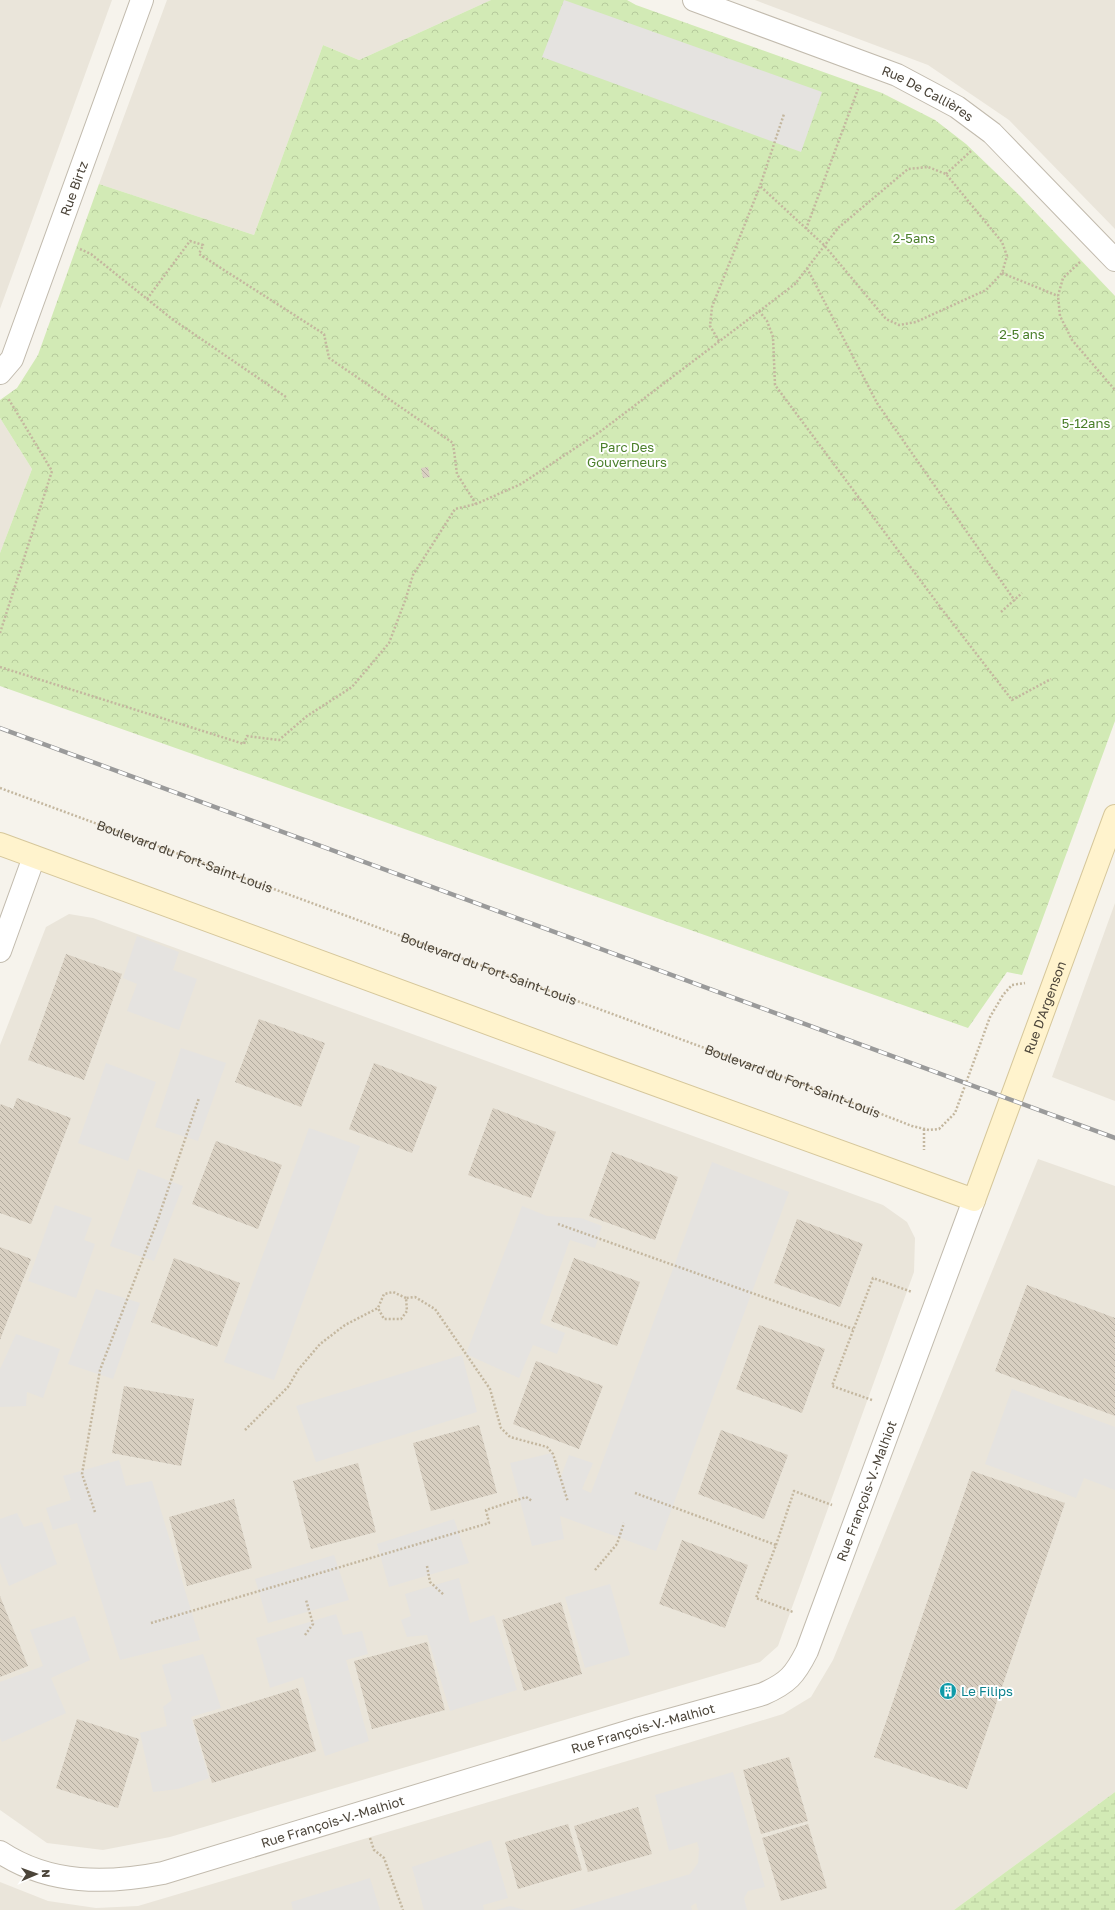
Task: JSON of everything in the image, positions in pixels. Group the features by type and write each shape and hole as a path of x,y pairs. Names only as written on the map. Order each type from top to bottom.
{"street":[{"name":"Rue Birtz","path":"0,373 12,359 142,0"},
{"name":"Rue De Callières","path":"694,0 897,75 957,107 992,133 1115,260"},
{"name":"Rue D'Argenson","path":"974,1200 1115,816"},
{"path":"0,844 974,1200"},
{"path":"0,951 34,857"},
{"name":"Rue François-V.-Malhiot","path":"0,1852 35,1870 63,1878 99,1881 131,1879 163,1873 640,1728 763,1694 781,1687 798,1669 818,1621 974,1200"}],"path":[{"path":"806,229 860,82"},
{"path":"719,341 710,326 712,307 760,186 784,114"},
{"path":"946,174 975,148"},
{"path":"0,667 244,744 247,736 279,740 307,716 352,687 389,644 413,575 455,509 476,504 521,484 601,431 795,284 807,268 824,246 838,228 908,169 928,166 946,174 1002,242 1008,256 1002,274 986,290 916,322 899,325 886,319 824,246 760,186"},
{"path":"147,299 190,241 203,245 199,254 324,334 329,358 453,443 457,474 476,504"},
{"path":"79,249 91,254 172,319 286,397"},
{"path":"1084,258 1064,278 1058,296 1060,316 1072,340 1115,390"},
{"path":"807,268 877,403 1015,600"},
{"path":"1002,274 1058,296"},
{"path":"759,311 767,322 773,338 775,385 941,608 1012,700 1051,679"},
{"path":"0,633 52,471 5,394"},
{"path":"854,500 859,497"},
{"path":"1001,612 1022,593"},
{"name":"Boulevard du Fort-Saint-Louis","path":"0,788 832,1095 912,1126 924,1129 939,1129 955,1112 990,1017 1003,995 1012,985 1022,984"},
{"path":"95,1512 82,1474 100,1370 158,1219 199,1098"},
{"path":"924,1129 924,1150"},
{"path":"558,1224 853,1329"},
{"path":"897,1409 832,1386 853,1329 872,1278 937,1301"},
{"path":"245,1430 288,1387 298,1370 320,1344 345,1325 378,1308 384,1294 393,1292 406,1298 415,1297 435,1308 490,1389 501,1428 510,1437 547,1447 553,1454 568,1502"},
{"path":"378,1308 384,1319 401,1318 407,1311 406,1298"},
{"path":"818,1621 756,1598 794,1491 857,1515"},
{"path":"635,1494 776,1545"},
{"path":"151,1623 488,1523 486,1510 526,1497 532,1501"},
{"path":"595,1570 617,1544 624,1523"},
{"path":"427,1566 430,1582 444,1594"},
{"path":"305,1635 313,1624 306,1600"},
{"path":"360,1813 374,1850 384,1858 403,1910"}],"shaded area":[{"path":"0,0 112,0 0,309"},
{"path":"167,0 491,0 359,60 323,45 254,235 99,184"},
{"path":"564,0 822,92 801,152 542,57"},
{"path":"755,0 1115,0 1115,229 1009,120 928,65"},
{"path":"0,418 32,469 0,553"},
{"path":"1115,903 1115,1101 1052,1077"},
{"path":"69,914 93,918 883,1205 907,1222 915,1238 914,1272 778,1646 760,1662 170,1837 103,1850 47,1843 0,1810 0,1045 46,927"},
{"path":"137,936 179,952 173,970 197,979 179,1030 127,1011 137,984 123,978"},
{"path":"181,1048 226,1063 198,1141 155,1127"},
{"path":"106,1063 156,1082 128,1161 78,1143"},
{"path":"309,1128 360,1146 274,1380 224,1362"},
{"path":"1038,1159 1115,1186 1115,1792 954,1910 0,1910 0,1882 48,1901 96,1908 138,1906 783,1714 811,1697 833,1660"},
{"path":"712,1162 789,1192 656,1551 560,1516 564,1539 532,1546 510,1463 552,1453 560,1479 569,1455 593,1463 582,1489 591,1493"},
{"path":"138,1169 183,1186 154,1261 110,1246"},
{"path":"55,1205 92,1218 84,1240 95,1244 76,1298 28,1281"},
{"path":"522,1206 547,1216 581,1218 602,1226 595,1248 570,1240 540,1323 565,1333 557,1354 533,1345 519,1378 466,1354"},
{"path":"96,1289 140,1303 113,1379 68,1364"},
{"path":"16,1334 60,1349 43,1398 27,1392 26,1406 0,1407 0,1369"},
{"path":"462,1355 477,1412 316,1462 296,1406"},
{"path":"1012,1389 1115,1427 1115,1490 1084,1478 1076,1498 985,1464"},
{"path":"119,1460 126,1486 152,1481 200,1640 120,1660 77,1523 53,1530 46,1508 71,1500 63,1476"},
{"path":"17,1513 24,1527 42,1522 57,1564 9,1586 0,1563 0,1519"},
{"path":"454,1519 469,1563 389,1587 377,1544"},
{"path":"334,1555 349,1600 268,1623 255,1579"},
{"path":"459,1578 470,1623 494,1615 517,1690 450,1711 427,1635 407,1637 401,1620 411,1616 405,1594"},
{"path":"610,1584 630,1655 585,1668 565,1597"},
{"path":"336,1614 343,1635 362,1631 368,1654 346,1660 369,1741 325,1756 303,1677 270,1688 256,1638"},
{"path":"75,1616 90,1660 51,1678 66,1713 2,1742 0,1738 0,1682 43,1666 30,1630"},
{"path":"203,1654 221,1708 191,1717 209,1778 178,1789 153,1792 140,1733 167,1726 163,1707 172,1700 162,1665"},
{"path":"733,1772 765,1887 748,1891 744,1898 747,1910 698,1910 696,1903 691,1906 692,1910 570,1910 690,1874 698,1863 699,1849 697,1842 669,1851 655,1795"},
{"path":"491,1840 508,1898 483,1905 484,1910 424,1910 412,1867"},
{"path":"370,1878 380,1910 293,1910 291,1902"},
{"path":"510,1906 525,1910 496,1910"}],"green space":[{"name":"Parc Des Gouverneurs","path":"491,0 627,0 636,5 882,93 935,120 966,144 1020,196 1115,296 1115,721 1022,975 1007,972 968,1028 0,686 0,553 32,469 0,418 0,400 17,388 38,355 99,184 254,235 323,45 359,60"},
{"path":"1115,1792 1115,1910 954,1910"}],"building":[{"path":"428,467 430,477 423,478 421,468"},
{"path":"66,954 122,974 84,1080 28,1060"},
{"path":"259,1019 325,1043 301,1107 235,1082"},
{"path":"374,1063 437,1087 412,1153 349,1129"},
{"path":"17,1098 71,1118 31,1224 0,1213 0,1106 1,1104 13,1109"},
{"path":"493,1108 556,1132 531,1198 468,1175"},
{"path":"216,1141 282,1165 258,1229 192,1204"},
{"path":"612,1152 678,1177 655,1240 589,1216"},
{"path":"797,1219 863,1244 840,1307 774,1283"},
{"path":"0,1247 31,1259 0,1340"},
{"path":"174,1258 240,1283 217,1347 151,1322"},
{"path":"574,1258 640,1282 617,1346 551,1321"},
{"path":"1027,1285 1115,1318 1115,1416 995,1371"},
{"path":"759,1325 825,1349 802,1413 736,1389"},
{"path":"536,1361 603,1386 579,1449 513,1424"},
{"path":"124,1386 194,1399 181,1466 112,1453"},
{"path":"479,1425 497,1493 431,1511 413,1443"},
{"path":"721,1430 788,1455 764,1519 698,1494"},
{"path":"358,1463 376,1532 311,1549 293,1481"},
{"name":"Le Filips","path":"972,1471 1065,1503 967,1789 874,1757"},
{"path":"234,1499 252,1568 187,1586 169,1517"},
{"path":"682,1540 748,1565 725,1628 659,1604"},
{"path":"0,1596 28,1666 0,1677"},
{"path":"561,1602 582,1674 524,1691 502,1620"},
{"path":"427,1642 445,1710 372,1729 354,1661"},
{"path":"298,1688 316,1751 212,1783 193,1720"},
{"path":"77,1719 139,1739 118,1808 56,1788"},
{"path":"789,1757 808,1821 761,1834 743,1770"},
{"path":"638,1807 652,1854 588,1872 574,1826"},
{"path":"568,1824 582,1870 518,1889 505,1842"},
{"path":"808,1824 827,1888 781,1901 762,1838"}],"railway":[{"path":"0,728 1115,1138"}],"place":[{"name":"Le Filips","path":"948,1691"}],"park label":[{"name":"2-5ans","path":"914,238"},
{"name":"2-5 ans","path":"1022,334"},
{"name":"5-12ans","path":"1086,423"}]}
